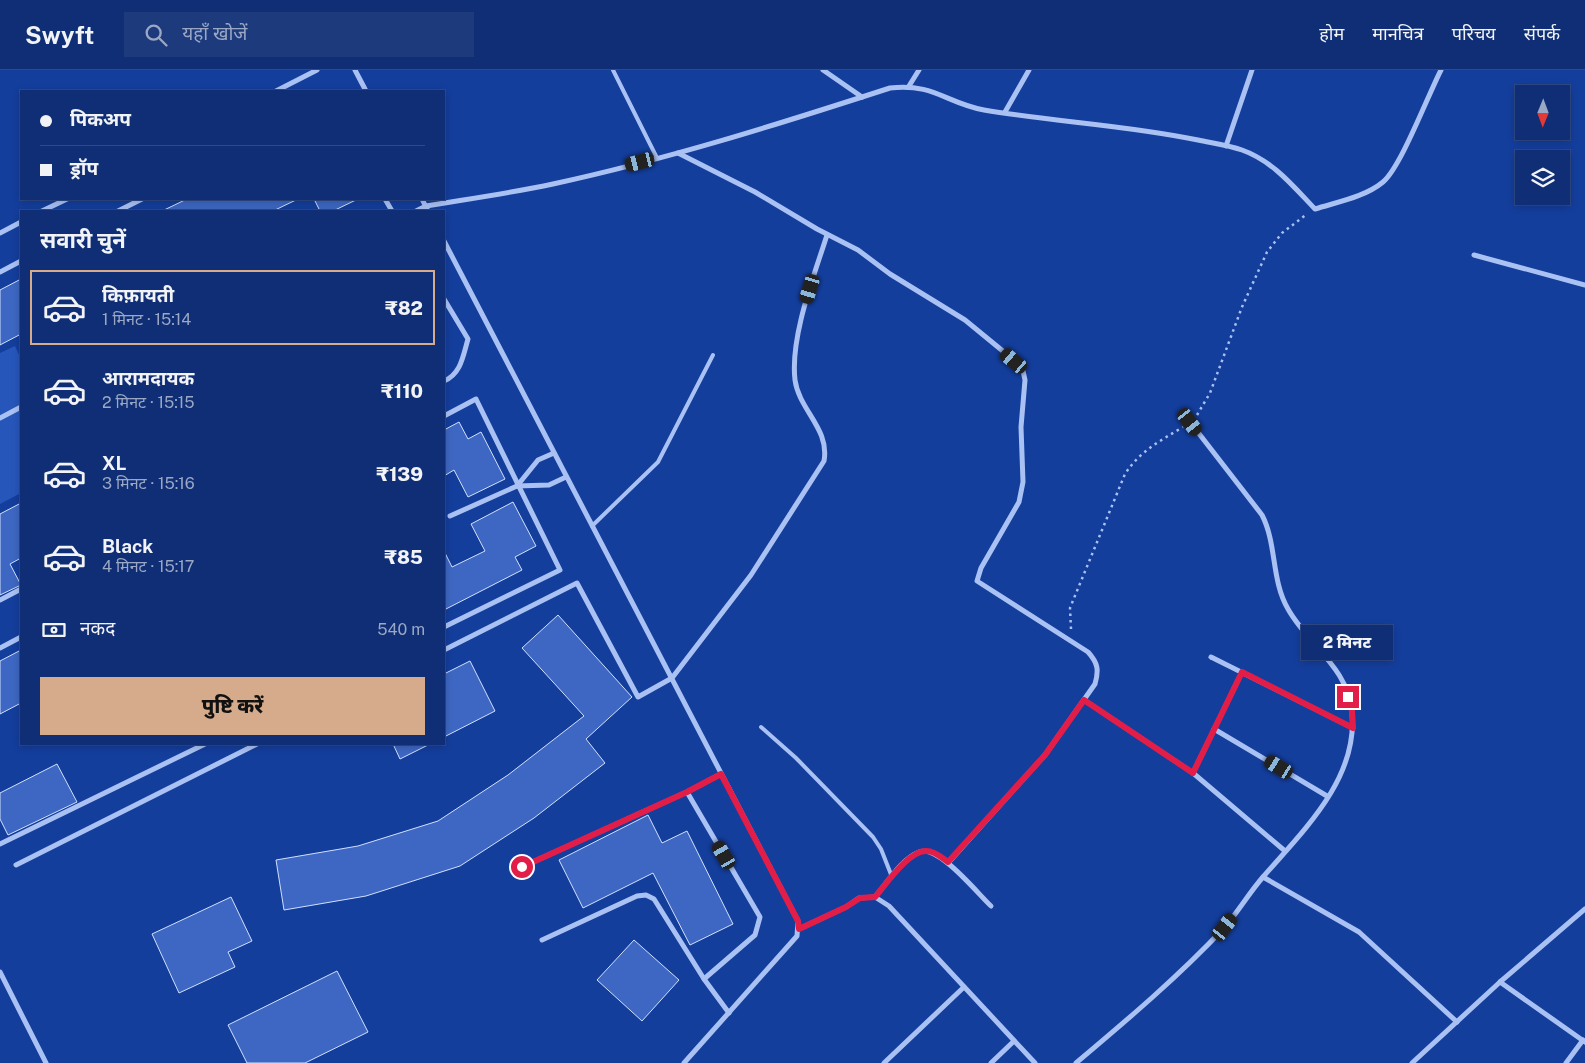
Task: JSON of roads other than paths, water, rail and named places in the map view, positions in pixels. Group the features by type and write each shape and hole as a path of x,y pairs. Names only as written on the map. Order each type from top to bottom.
{"street":[{"path":"278,90 317,70"},
{"path":"355,70 365,90"},
{"path":"823,70 862,97"},
{"path":"910,86 918,70"},
{"path":"1006,112 1029,70"},
{"path":"1226,146 1252,70"},
{"path":"427,209 553,184 678,153 777,125 890,88 910,86 926,88 982,109 1173,135 1242,150 1264,160 1282,174 1315,209 1368,191 1384,182 1396,166 1441,70"},
{"path":"678,153 755,192 858,250 890,274 928,295 965,320 1014,361 1023,371 1025,380 1021,427 1023,482 1018,502 981,568 977,581 1072,640 1097,661 1098,672 1095,684 1045,755 948,862"},
{"path":"44,210 64,200"},
{"path":"120,210 140,200"},
{"path":"0,233 20,223"},
{"path":"445,649 577,583 638,696 672,678 751,575 824,461 826,448 823,437 801,397 795,381 795,361 804,307 827,234"},
{"path":"445,243 798,921 799,929 797,936 684,1063"},
{"path":"1474,255 1585,285"},
{"path":"0,272 20,262"},
{"path":"445,301 468,339 462,362 454,377 445,381"},
{"path":"445,415 476,399 517,486 560,570 445,627"},
{"path":"0,418 20,408"},
{"path":"1076,1063 1140,1008 1225,927 1262,877 1311,823 1348,758 1353,728 1352,711 1344,682 1330,661 1288,609 1279,588 1268,528 1262,515 1190,422"},
{"path":"517,486 538,460 554,454"},
{"path":"450,516 517,486 549,485 566,477"},
{"path":"0,600 20,590"},
{"path":"0,648 20,638"},
{"path":"1211,657 1353,728"},
{"path":"1193,773 1242,672"},
{"path":"1084,700 1193,773 1285,851"},
{"path":"1214,729 1327,796"},
{"path":"0,844 203,745"},
{"path":"16,865 255,745"},
{"path":"522,867 687,792 721,774"},
{"path":"687,792 760,917 755,936 704,979"},
{"path":"875,897 911,856 920,851 930,850 948,862 991,906"},
{"path":"1262,877 1359,932 1457,1022"},
{"path":"542,940 637,896 646,895 654,899 704,979 729,1012"},
{"path":"799,929 846,907 860,898 875,897 889,906 1035,1063"},
{"path":"1412,1063 1500,982 1585,909"},
{"path":"0,972 46,1063"},
{"path":"1500,982 1584,1041 1566,1063"},
{"path":"884,1063 964,986"},
{"path":"991,1063 1014,1041"}],"lane":[{"path":"613,70 657,158"},
{"path":"592,526 658,462 713,355"},
{"path":"761,727 796,758 873,837 881,849 892,877"}]}
